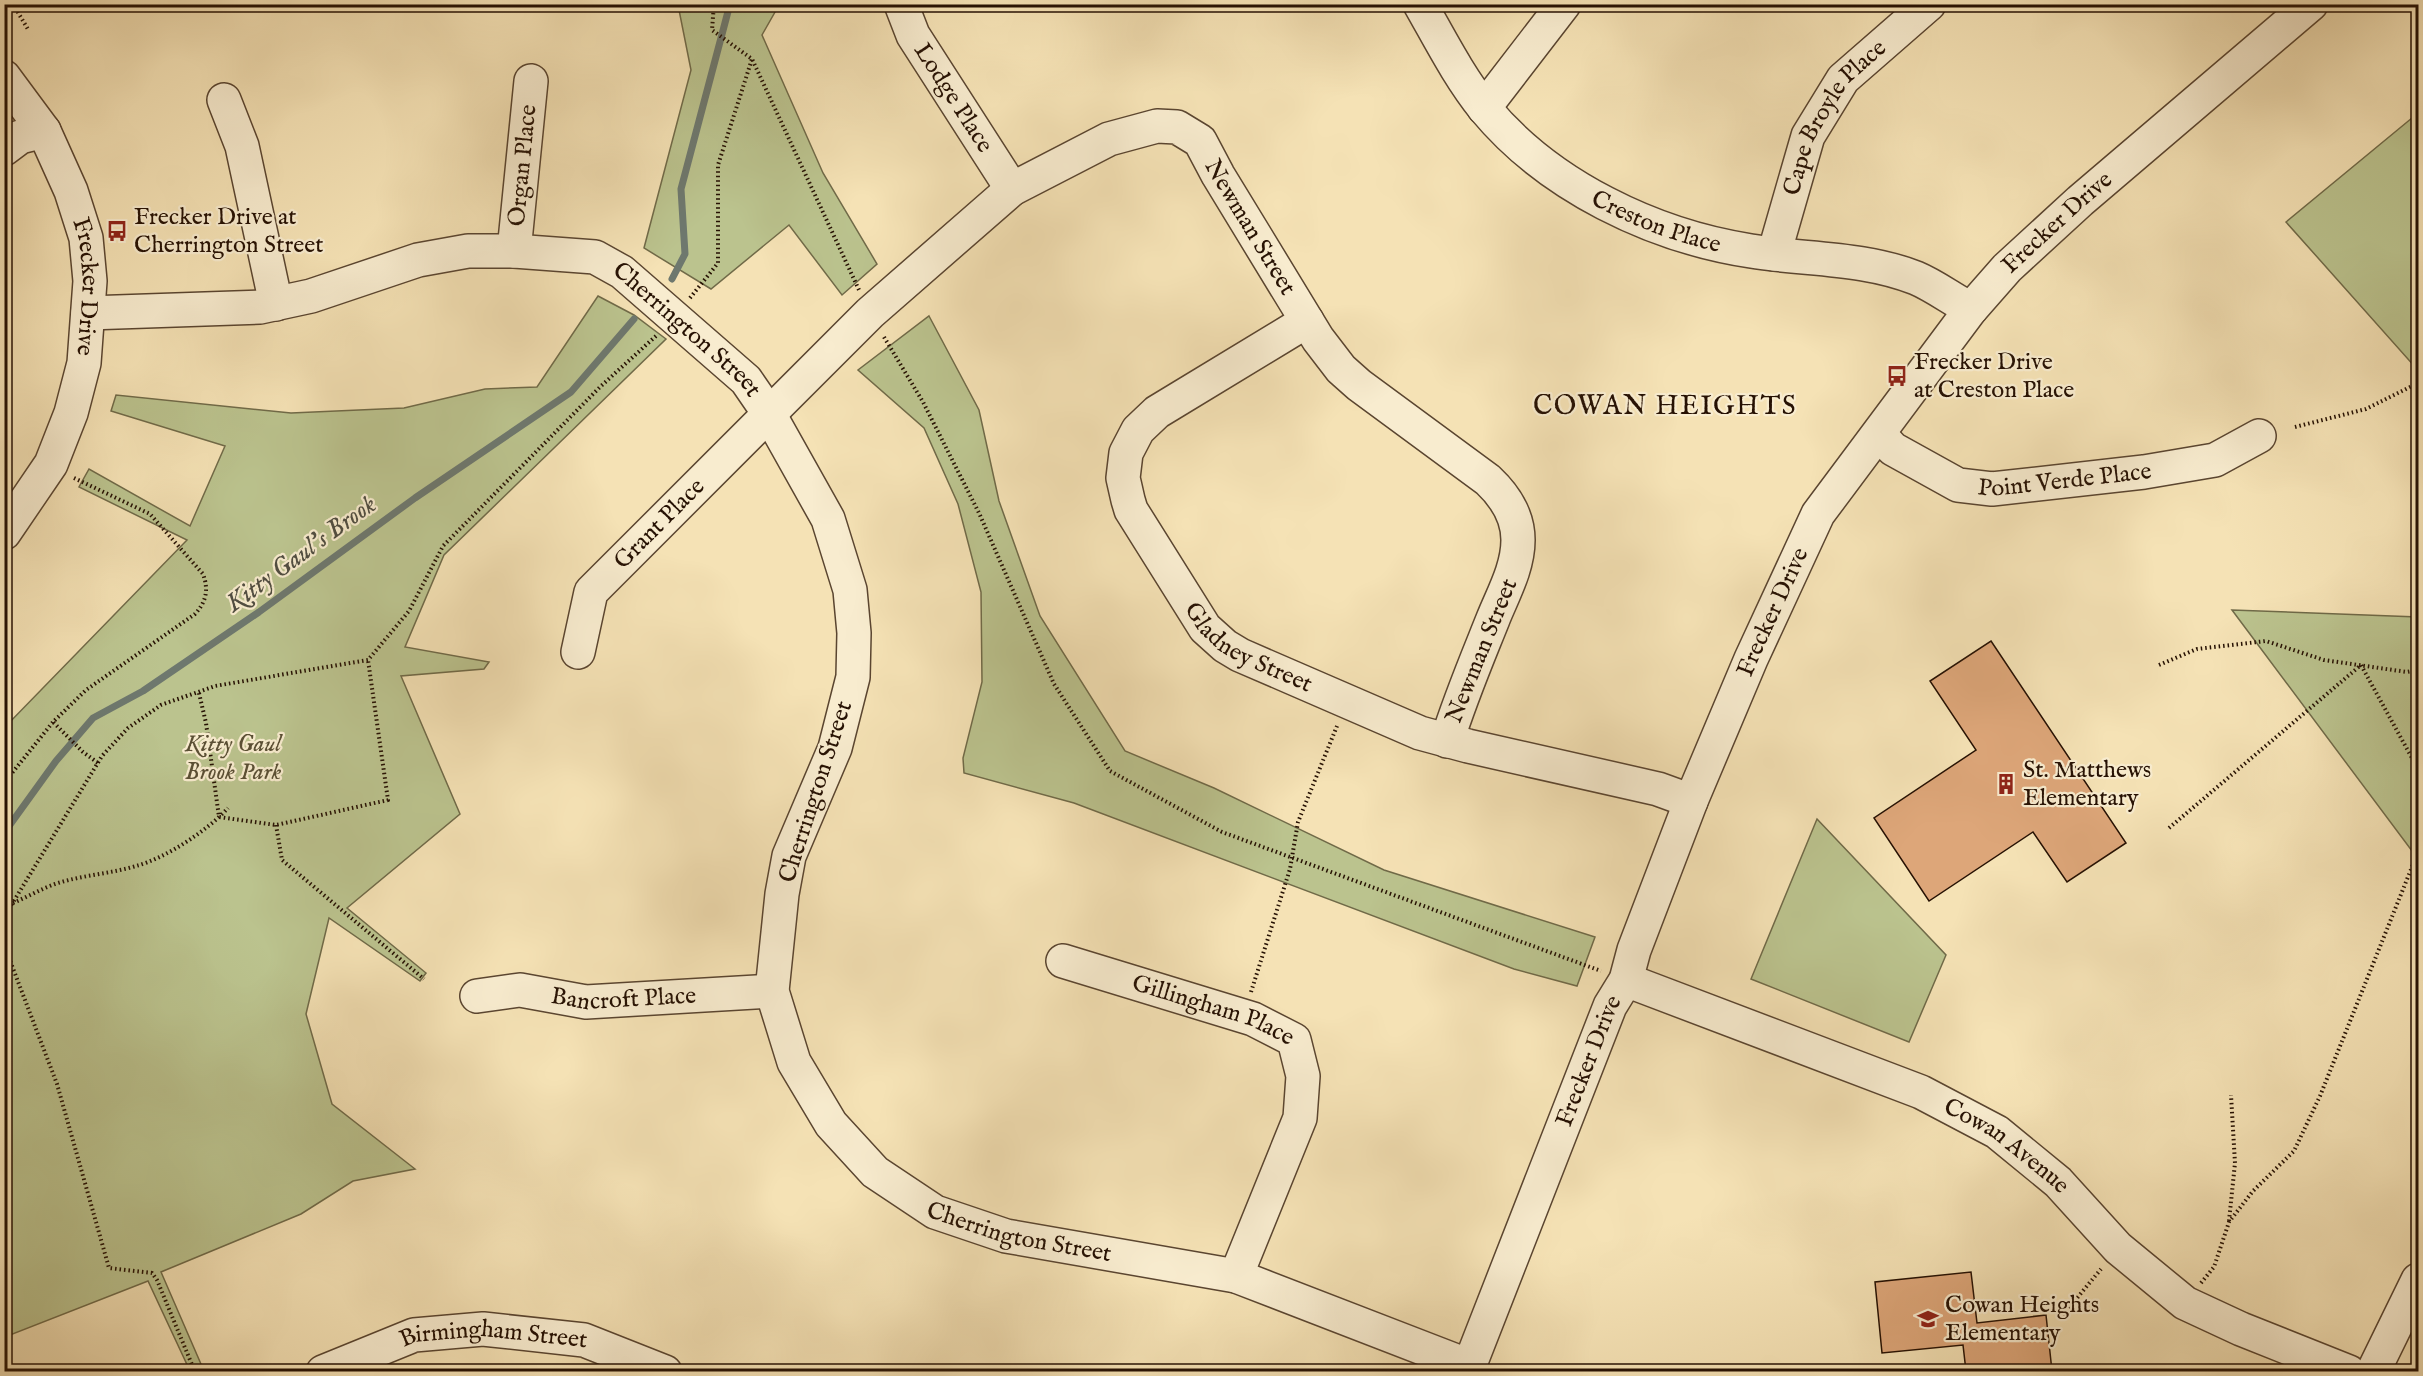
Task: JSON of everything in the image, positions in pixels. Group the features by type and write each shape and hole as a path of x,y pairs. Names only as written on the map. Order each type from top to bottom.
{"street":[{"name":"Lodge Place","path":"901,4 913,35 1012,189"},
{"name":"Creston Place","path":"1420,4 1457,68 1484,108 1523,148 1589,196 1663,230 1748,251 1865,263 1917,279 1971,309"},
{"path":"1484,108 1564,4"},
{"name":"Cape Broyle Place","path":"1774,254 1808,136 1843,79 1929,4"},
{"name":"Frecker Drive","path":"1468,1369 1610,1006 1613,976 1634,950 1691,801 1751,659 1818,514 1971,309 2007,268 2052,225 2311,4"},
{"name":"Frecker Drive","path":"4,77 44,131 71,192 86,238 90,281 84,363 71,413 51,464 4,534"},
{"name":"Organ Place","path":"514,251 531,81"},
{"path":"224,100 242,146 276,304"},
{"name":"Newman Street","path":"768,412 870,313 1012,189 1109,139 1157,126 1177,127 1200,141 1218,175 1326,351 1349,377 1488,480 1506,499 1514,517 1519,538 1515,566 1458,705 1447,741"},
{"path":"4,149 20,137 44,131"},
{"name":"Cherrington Street","path":"88,313 227,309 276,304 319,293 435,256 477,251 514,251 596,257 622,272 746,380 768,412 828,519 850,590 854,633 853,677 835,748 789,856 782,894 772,991 794,1062 831,1124 874,1172 934,1212 1006,1236 1236,1276 1468,1369"},
{"name":"Gladney Street","path":"1306,321 1147,420 1131,441 1125,459 1123,478 1128,501 1197,616 1214,637 1225,646 1343,701 1420,733 1658,789 1691,801"},
{"name":"Grant Place","path":"578,652 591,592 768,412"},
{"name":"Point Verde Place","path":"1879,434 1893,449 1958,484 1992,489 2144,472 2215,460 2259,436"},
{"name":"Gillingham Place","path":"1063,961 1253,1019 1294,1040 1303,1076 1300,1118 1236,1276"},
{"name":"Cowan Avenue","path":"1613,976 1921,1092 1987,1126 2058,1182 2118,1248 2185,1303 2241,1329 2349,1371"},
{"name":"Bancroft Place","path":"477,996 520,990 586,1002 772,991"},
{"path":"2373,1371 2418,1280"},
{"name":"Birmingham Street","path":"323,1371 414,1335 483,1329 584,1340 665,1371"}],"path":[{"path":"13,4 29,31"},
{"path":"714,4 712,30 746,52 752,59 861,294"},
{"path":"689,300 718,263 718,165 752,59"},
{"path":"879,328 923,402 979,513 1054,684 1110,771 1222,832 1613,976"},
{"path":"12,904 98,763 128,728 161,705 215,686 368,660 409,610 443,546 607,380 661,331"},
{"path":"2295,427 2366,409 2418,383"},
{"path":"4,783 53,722 86,690 195,614 204,603 206,592 203,574 150,514 74,478"},
{"path":"2159,665 2198,649 2266,641 2324,660 2407,672 2418,670"},
{"path":"219,818 276,825 388,800 368,660"},
{"path":"2361,665 2418,769"},
{"path":"2169,828 2361,665"},
{"path":"199,693 206,723 219,818"},
{"path":"53,722 83,753 98,763"},
{"path":"1250,993 1292,859 1298,822 1339,723"},
{"path":"4,910 55,884 94,873 137,866 184,844 219,818 228,808"},
{"path":"276,825 282,860 424,979"},
{"path":"2229,1222 2253,1191 2294,1151 2320,1096 2418,852"},
{"path":"4,956 9,958 57,1084 109,1268 152,1273 195,1371"},
{"path":"2201,1283 2214,1267 2229,1222 2235,1163 2231,1095"},
{"path":"2063,1315 2104,1265"}],"green space":[{"path":"678,5 779,5 762,35 823,173 877,264 842,295 789,225 711,289 644,248 691,70"},
{"path":"2418,113 2418,380 2416,368 2286,222"},
{"name":"Kitty Gaul Brook Park","path":"598,296 634,315 666,339 444,555 405,647 489,662 484,669 401,676 460,814 347,908 426,973 420,981 329,918 306,1014 332,1104 415,1169 353,1181 301,1214 161,1272 204,1371 190,1371 148,1281 5,1337 5,727 187,540 79,487 89,469 190,526 225,446 111,411 116,395 291,413 404,408 485,389 537,387"},
{"path":"929,316 979,410 999,501 1040,616 1125,751 1214,788 1384,870 1595,937 1577,986 1514,969 1074,803 964,773 963,758 982,682 981,592 958,504 924,428 858,370"},
{"path":"2232,610 2418,617 2418,859"},
{"path":"1817,819 1946,955 1909,1042 1751,979"}],"building":[{"name":"St. Matthews Elementary","path":"1991,641 2126,843 2067,882 2033,832 1929,901 1874,818 1976,750 1930,681"},
{"name":"Cowan Heights Elementary","path":"1971,1272 1977,1323 2046,1315 2052,1371 1966,1371 1963,1345 1882,1353 1875,1282"}],"waterway":[{"name":"Kitty Gaul's Brook","path":"672,279 685,254 681,189 730,4"},
{"name":"Kitty Gaul's Brook","path":"4,833 56,761 93,718 143,691 259,612 415,498 571,392 634,319"}],"place":[{"name":"Frecker Drive at Cherrington Street","path":"117,231"},
{"name":"Frecker Drive at Creston Place","path":"1897,376"},
{"name":"St. Matthews Elementary","path":"2006,784"},
{"name":"Cowan Heights Elementary","path":"1928,1319"}],"district":[{"name":"COWAN HEIGHTS","path":"1665,407"}]}
